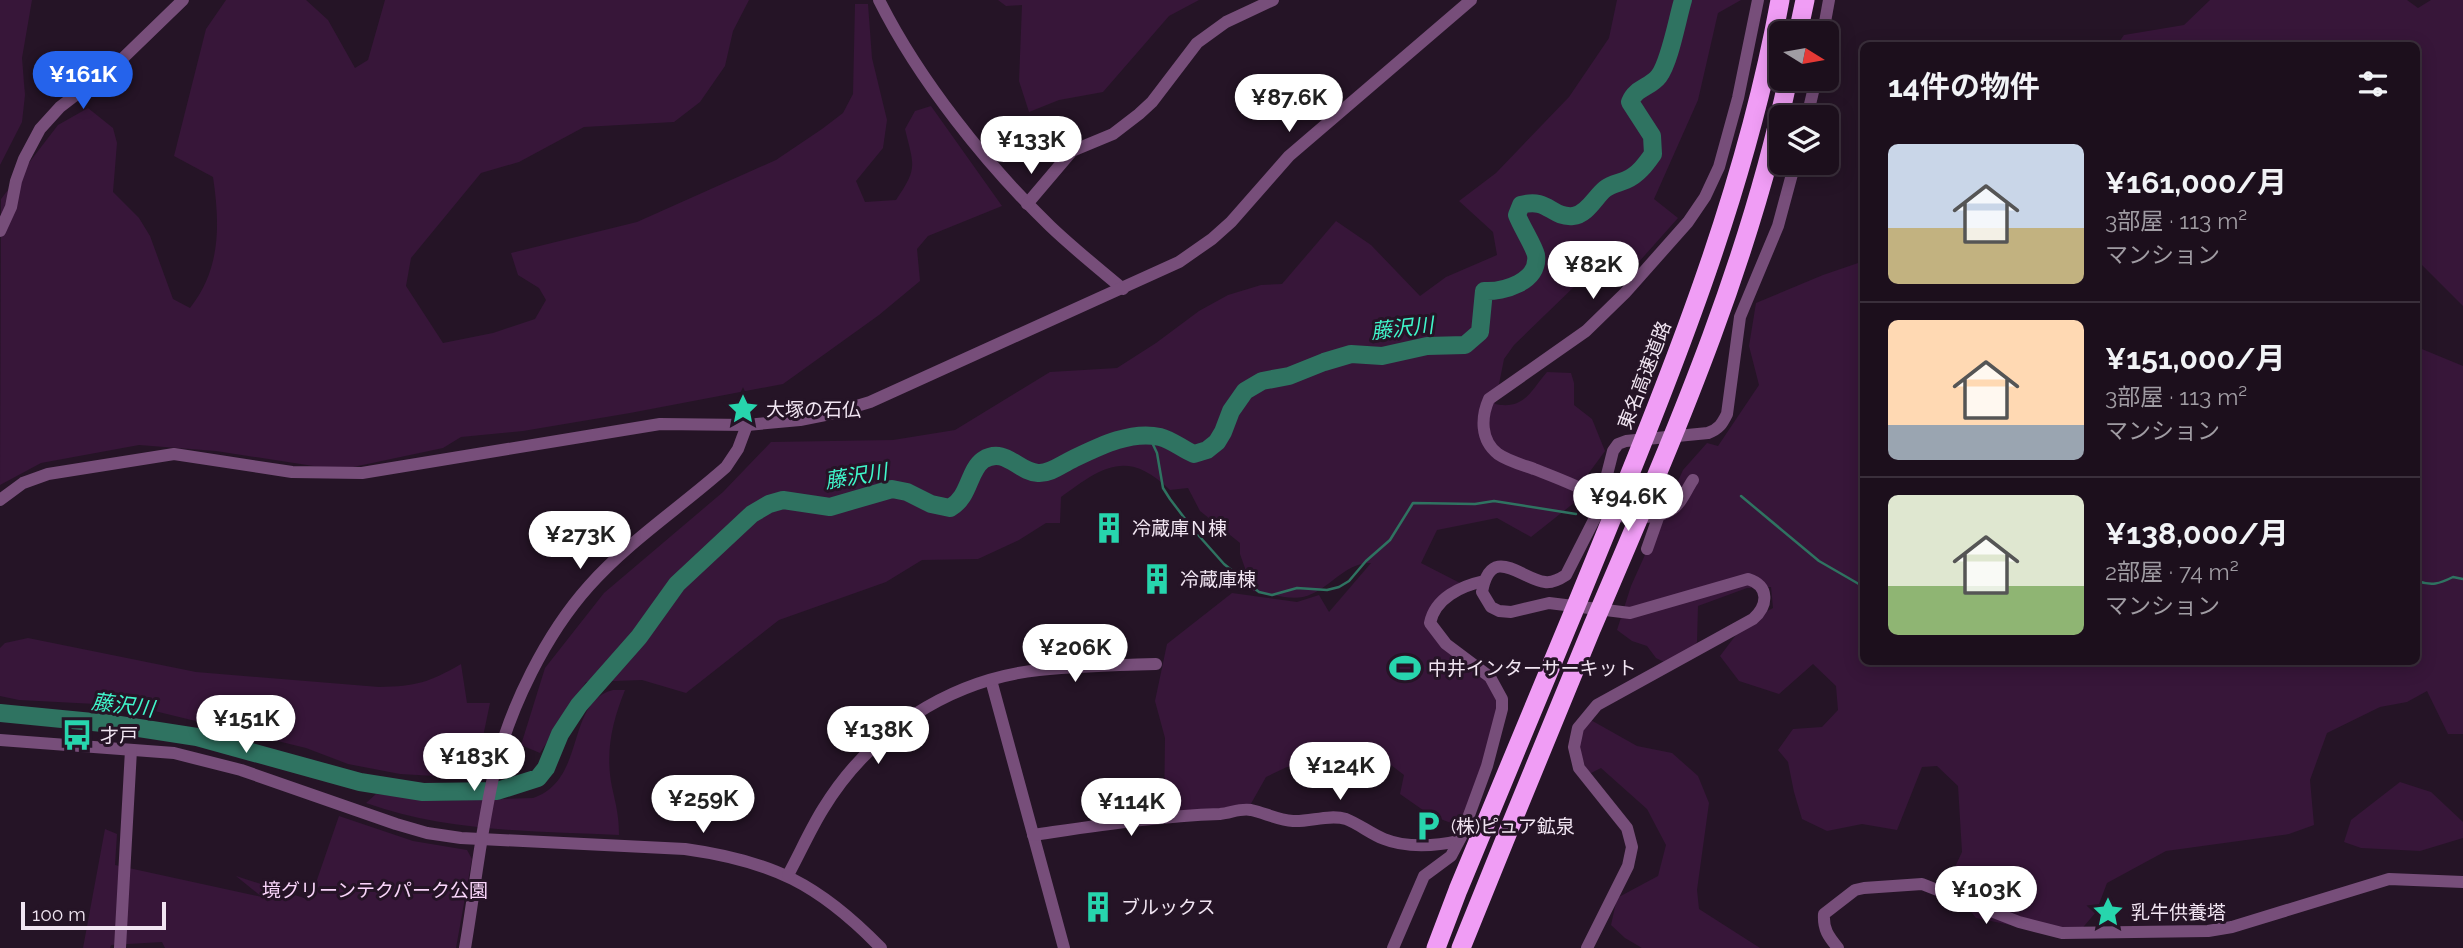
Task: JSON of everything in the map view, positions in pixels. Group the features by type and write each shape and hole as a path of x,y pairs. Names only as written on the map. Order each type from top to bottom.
{"highway":[{"name":"東名高速道路","path":"1436,948 1656,408 1712,256 1747,142 1780,0"},
{"path":"1801,21 1805,0"},
{"path":"1461,948 1591,630 1682,419 1738,262 1764,177 1785,91"}],"street":[{"path":"0,231 11,207 24,159 40,129 60,107 112,68 183,0"},
{"path":"880,0 893,28 918,68 1027,204 1052,229 1123,289"},
{"path":"1027,204 1072,151 1113,134 1139,114 1164,87 1176,67 1197,43 1226,22 1273,0"},
{"path":"0,500 23,482 48,474 174,454 292,472 340,475 398,468 660,424 747,425 820,416 870,402 1180,262 1231,222 1289,156 1471,0"},
{"path":"1600,498 1575,484 1499,455 1485,435 1483,412 1489,399 1586,331 1625,293 1688,222 1705,197 1719,167 1738,98 1758,0"},
{"path":"1825,21 1829,0"},
{"path":"1587,948 1628,866 1632,847 1627,828 1579,768 1574,747 1578,728 1597,705 1753,619 1764,605 1765,596 1757,582 1748,579 1630,613 1549,603 1511,612 1491,607 1482,592 1484,581 1493,570 1502,566 1544,582 1558,580 1566,575 1597,514 1613,451 1618,444 1708,433 1718,429 1723,423 1727,414 1740,317 1778,226 1792,175"},
{"path":"465,948 496,768 517,705 555,631 589,586 621,555 726,467 738,449 747,425"},
{"path":"1597,514 1634,517 1658,515 1677,506 1693,480"},
{"path":"1647,549 1658,515"},
{"path":"1393,948 1424,876 1451,856 1488,766 1502,699 1490,677 1446,645 1430,623 1432,612 1443,601 1459,589 1484,581"},
{"path":"788,875 822,809 847,775 888,733 930,704 965,687 1037,670 1156,664"},
{"path":"991,680 1064,948"},
{"path":"0,740 174,753 210,761 406,827 450,836 685,849 720,854 788,875 853,920 881,948"},
{"path":"120,948 131,750"},
{"path":"1033,835 1181,815 1253,810 1271,817 1295,821 1332,817 1345,819 1386,840 1405,843 1441,845 1458,841"},
{"path":"1838,948 1827,936 1823,926 1824,914 1854,890 1864,888 1922,884 2019,922 2062,933 2208,932 2389,879 2463,882"}],"green space":[{"path":"0,0 32,0 22,58 25,95 22,122 0,165"},
{"path":"226,0 306,0 328,20 355,68 368,60 385,0 749,0 733,31 725,66 700,102 674,122 584,127 519,162 481,173 411,258 406,286 443,343 493,333 535,319 546,300 539,288 518,275 511,253 637,222 776,160 843,113 853,94 855,4 868,4 872,58 887,120 883,148 856,181 865,202 896,200 908,181 912,166 905,129 915,111 931,106 1002,206 928,236 917,249 920,281 879,315 783,384 523,431 461,437 443,448 339,470 216,451 139,445 41,463 0,485 1,199 58,125 88,108 113,128 117,143 113,192 139,218 150,236 173,299 190,308 208,278 213,262 217,212 213,177 174,156 206,29"},
{"path":"998,0 1199,0 1169,16 1103,92 1059,100 1029,112 1019,81 1022,5 1006,6"},
{"path":"1617,0 1741,0 1718,13 1698,100 1654,199 1678,218 1629,273 1578,283 1514,345 1504,359 1495,404 1520,402 1547,372 1571,373 1574,405 1592,419 1605,451 1583,481 1584,495 1531,537 1497,518 1437,530 1421,563 1462,584 1432,607 1424,625 1486,680 1498,703 1485,763 1459,826 1430,815 1400,794 1404,775 1370,749 1316,766 1287,767 1266,777 1248,809 1164,813 1165,738 1155,701 1167,644 1232,593 1297,602 1319,595 1329,612 1371,563 1353,567 1321,589 1303,597 1285,597 1253,591 1240,554 1240,543 1200,511 1188,488 1170,490 1141,469 1127,466 1115,466 1089,477 1061,497 1060,523 1046,523 1019,540 978,559 922,560 886,582 779,620 686,693 642,680 586,682 540,753 521,745 545,668 604,593 723,492 771,442 893,440 955,430 1050,372 1117,368 1199,311 1228,295 1261,285 1282,284 1336,221 1371,245 1420,296 1446,277 1497,255 1493,232 1459,201 1496,173 1569,97 1609,38"},
{"path":"2210,0 2407,0 2418,8 2431,0 2463,0 2463,306 2420,263 2420,42 2119,42 2124,35 2184,25"},
{"path":"1860,262 1860,665 2420,665 2420,348 2463,366 2463,734 2448,734 2427,691 2407,702 2380,707 2327,733 2310,780 2314,825 2289,834 2166,851 2107,883 2096,912 2074,938 1976,918 1948,882 1962,852 1958,786 1937,766 1922,767 1897,830 1862,824 1827,831 1802,819 1788,762 1778,750 1793,729 1822,727 1838,710 1836,686 1813,664 1779,694 1739,681 1720,656 1745,623 1773,608 1771,587 1747,588 1698,606 1697,642 1686,655 1668,664 1656,658 1647,646 1632,641 1617,630 1631,586 1683,470 1707,443 1718,446 1759,385 1749,346 1756,303"},
{"path":"28,638 196,672 379,687 422,682 461,664 467,703 490,703 478,761 435,776 400,774 348,764 306,748 134,706 19,700 0,696 0,648 5,643"},
{"path":"613,690 625,690 613,726 609,762 619,835 459,825 397,813 366,803 376,794 440,801 533,798 550,789 562,775 588,709 598,697"},
{"path":"1589,719 1637,746 1672,753 1698,776 1709,803 1697,890 1699,909 1760,948 1642,948 1611,925 1617,898 1658,876 1666,845 1647,809 1601,768 1589,774 1580,740"},
{"path":"2400,782 2431,792 2463,822 2463,838 2420,851 2361,848 2344,842 2351,820"},
{"name":"境グリーンテクパーク公園","path":"339,816 413,841 467,850 472,859 456,948 165,948 162,942 83,948 105,829 117,834 115,865 262,897 236,876 310,900"}],"waterway":[{"name":"藤沢川","path":"0,713 113,724 197,737 360,782 423,792 497,791 538,778 546,768 560,734 579,705 639,637 677,584 752,514 769,504 783,500 830,507 892,489 907,492 931,504 950,508 965,491 978,465 991,456 1005,458 1031,472 1042,473 1115,441 1149,435 1164,438 1194,454 1207,450 1217,442 1231,411 1245,391 1262,381 1289,376 1351,354 1382,356 1427,346 1465,345 1480,332 1484,291 1501,290 1519,284 1532,272 1536,264 1535,251 1517,215 1521,205 1544,205 1559,214 1578,215 1607,187 1634,175 1653,154 1652,136 1630,102 1636,93 1655,80 1663,69 1683,0"},
{"path":"1149,436 1157,453 1163,488 1192,528 1224,564 1259,592 1272,595 1297,588 1327,590 1349,581 1366,561 1390,540 1413,503 1475,504 1494,501 1576,514"},
{"path":"1741,496 1819,561 1860,585"},
{"path":"2420,582 2431,584 2453,577 2463,579"}],"place":[{"name":"大塚の石仏","path":"743,409"},
{"name":"冷蔵庫Ｎ棟","path":"1109,528"},
{"name":"冷蔵庫棟","path":"1157,579"},
{"name":"中井インターサーキット","path":"1405,668"},
{"name":"才戸","path":"77,735"},
{"name":"(株)ピュア鉱泉","path":"1428,826"},
{"name":"ブルックス","path":"1098,907"},
{"name":"乳牛供養塔","path":"2108,912"}]}
